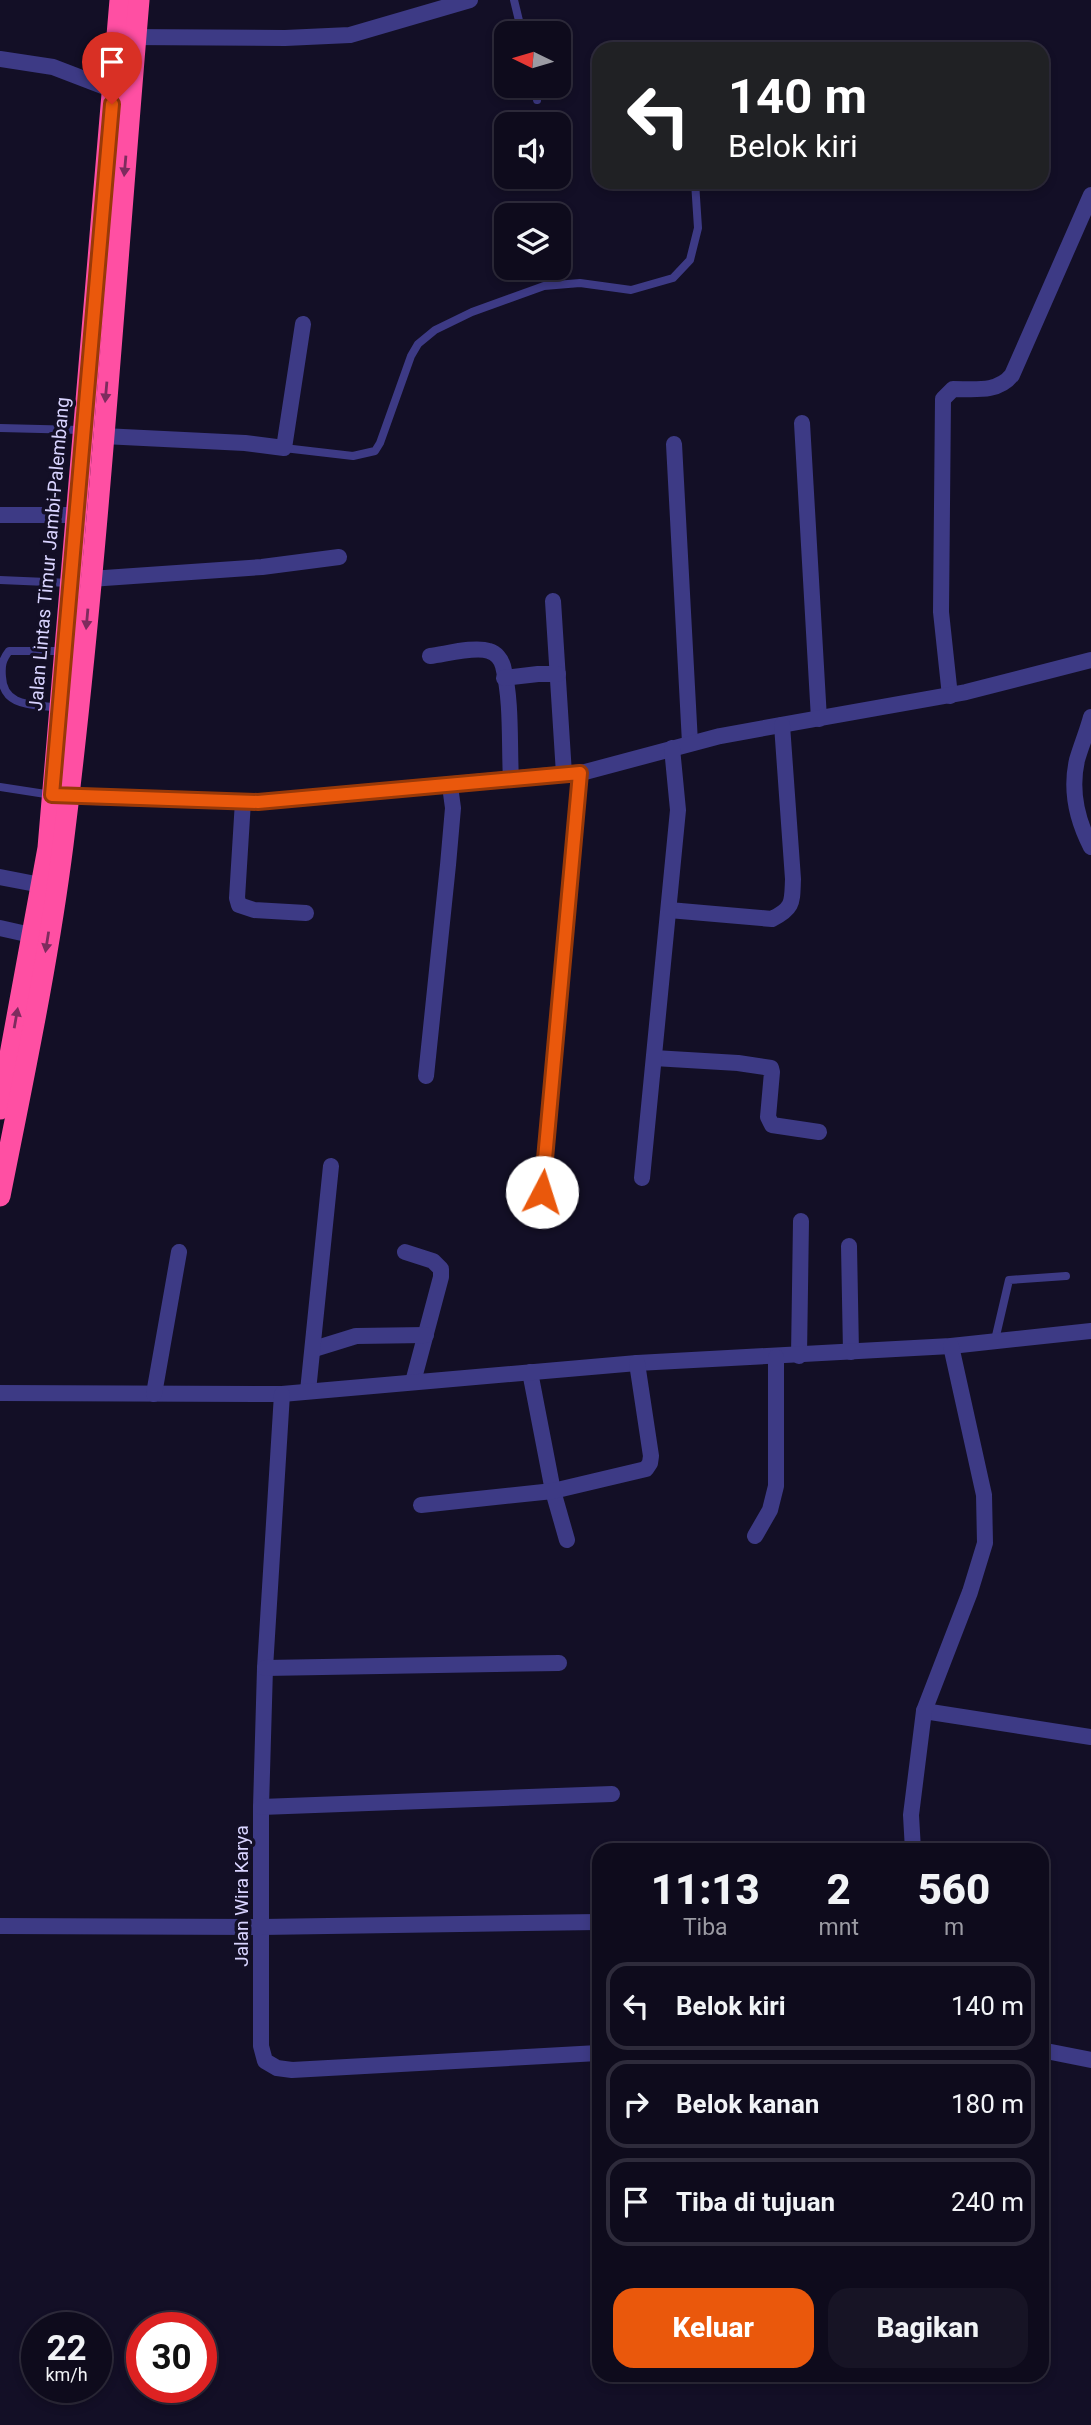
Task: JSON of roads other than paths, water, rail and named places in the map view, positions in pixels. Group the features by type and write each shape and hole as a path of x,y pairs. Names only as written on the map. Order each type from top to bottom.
{"highway":[{"name":"Jalan Lintas Timur Jambi-Palembang","path":"0,1109 31,935 60,796 127,37 120,0"},
{"name":"Jalan Lintas Timur Jambi-Palembang","path":"0,1196 31,1037 62,846 59,708 64,651 80,581 75,515 93,433 113,90 139,0"}],"street":[{"path":"127,37 285,38 350,35 470,0"},
{"path":"0,58 52,67 113,90"},
{"path":"950,695 941,612 943,399 953,389 1000,386 1012,375 1091,195"},
{"path":"93,433 284,448 303,324"},
{"path":"802,423 818,719"},
{"path":"674,444 690,743"},
{"path":"0,515 75,515"},
{"path":"80,581 262,567 339,557"},
{"path":"542,1192 572,774 558,674 553,601"},
{"path":"430,656 481,650 497,655 502,664 504,678 511,780"},
{"path":"60,796 243,801 572,774 690,743 966,692 1091,660"},
{"path":"504,678 558,674"},
{"path":"1091,717 1077,760 1073,789 1077,811 1091,848"},
{"path":"669,910 772,919 785,912 792,903 793,879 782,725"},
{"path":"642,1178 678,810 673,748"},
{"path":"426,1076 449,865 453,808 450,786"},
{"path":"243,801 237,898 239,905 254,910 306,912"},
{"path":"0,877 41,885"},
{"path":"0,928 31,935"},
{"path":"654,1058 738,1063 771,1068 768,1117 772,1125 819,1132"},
{"path":"309,1391 331,1166"},
{"path":"799,1356 800,1221"},
{"path":"849,1246 851,1352"},
{"path":"154,1394 179,1252"},
{"path":"405,1252 433,1261 441,1269 413,1382"},
{"path":"0,1393 282,1394 637,1363 951,1346 1091,1331"},
{"path":"314,1349 356,1336 425,1335"},
{"path":"912,1843 912,1815 925,1711 970,1592 985,1543 984,1494 951,1346"},
{"path":"755,1536 770,1510 776,1486 776,1357"},
{"path":"421,1505 553,1491 646,1469 650,1463 637,1363"},
{"path":"530,1372 553,1491 567,1540"},
{"name":"Jalan Wira Karya","path":"282,1394 265,1668 261,1807 261,2046 265,2062 276,2068 292,2070 592,2053"},
{"path":"265,1668 559,1663"},
{"path":"925,1711 1091,1737"},
{"path":"261,1807 612,1794"},
{"path":"0,1926 262,1927 592,1922"},
{"path":"1049,2052 1091,2060"}],"lane":[{"path":"514,0 519,21"},
{"path":"284,448 354,456 366,455 375,450 418,344 435,330 472,312 544,286 580,283 631,290 673,278 690,260 698,228 695,189"},
{"path":"0,428 93,433"},
{"path":"0,580 80,581"},
{"path":"59,708 22,703 6,696 2,688 1,666 9,651 64,651"},
{"path":"0,787 60,796"},
{"path":"995,1340 1009,1280 1066,1276"}]}
